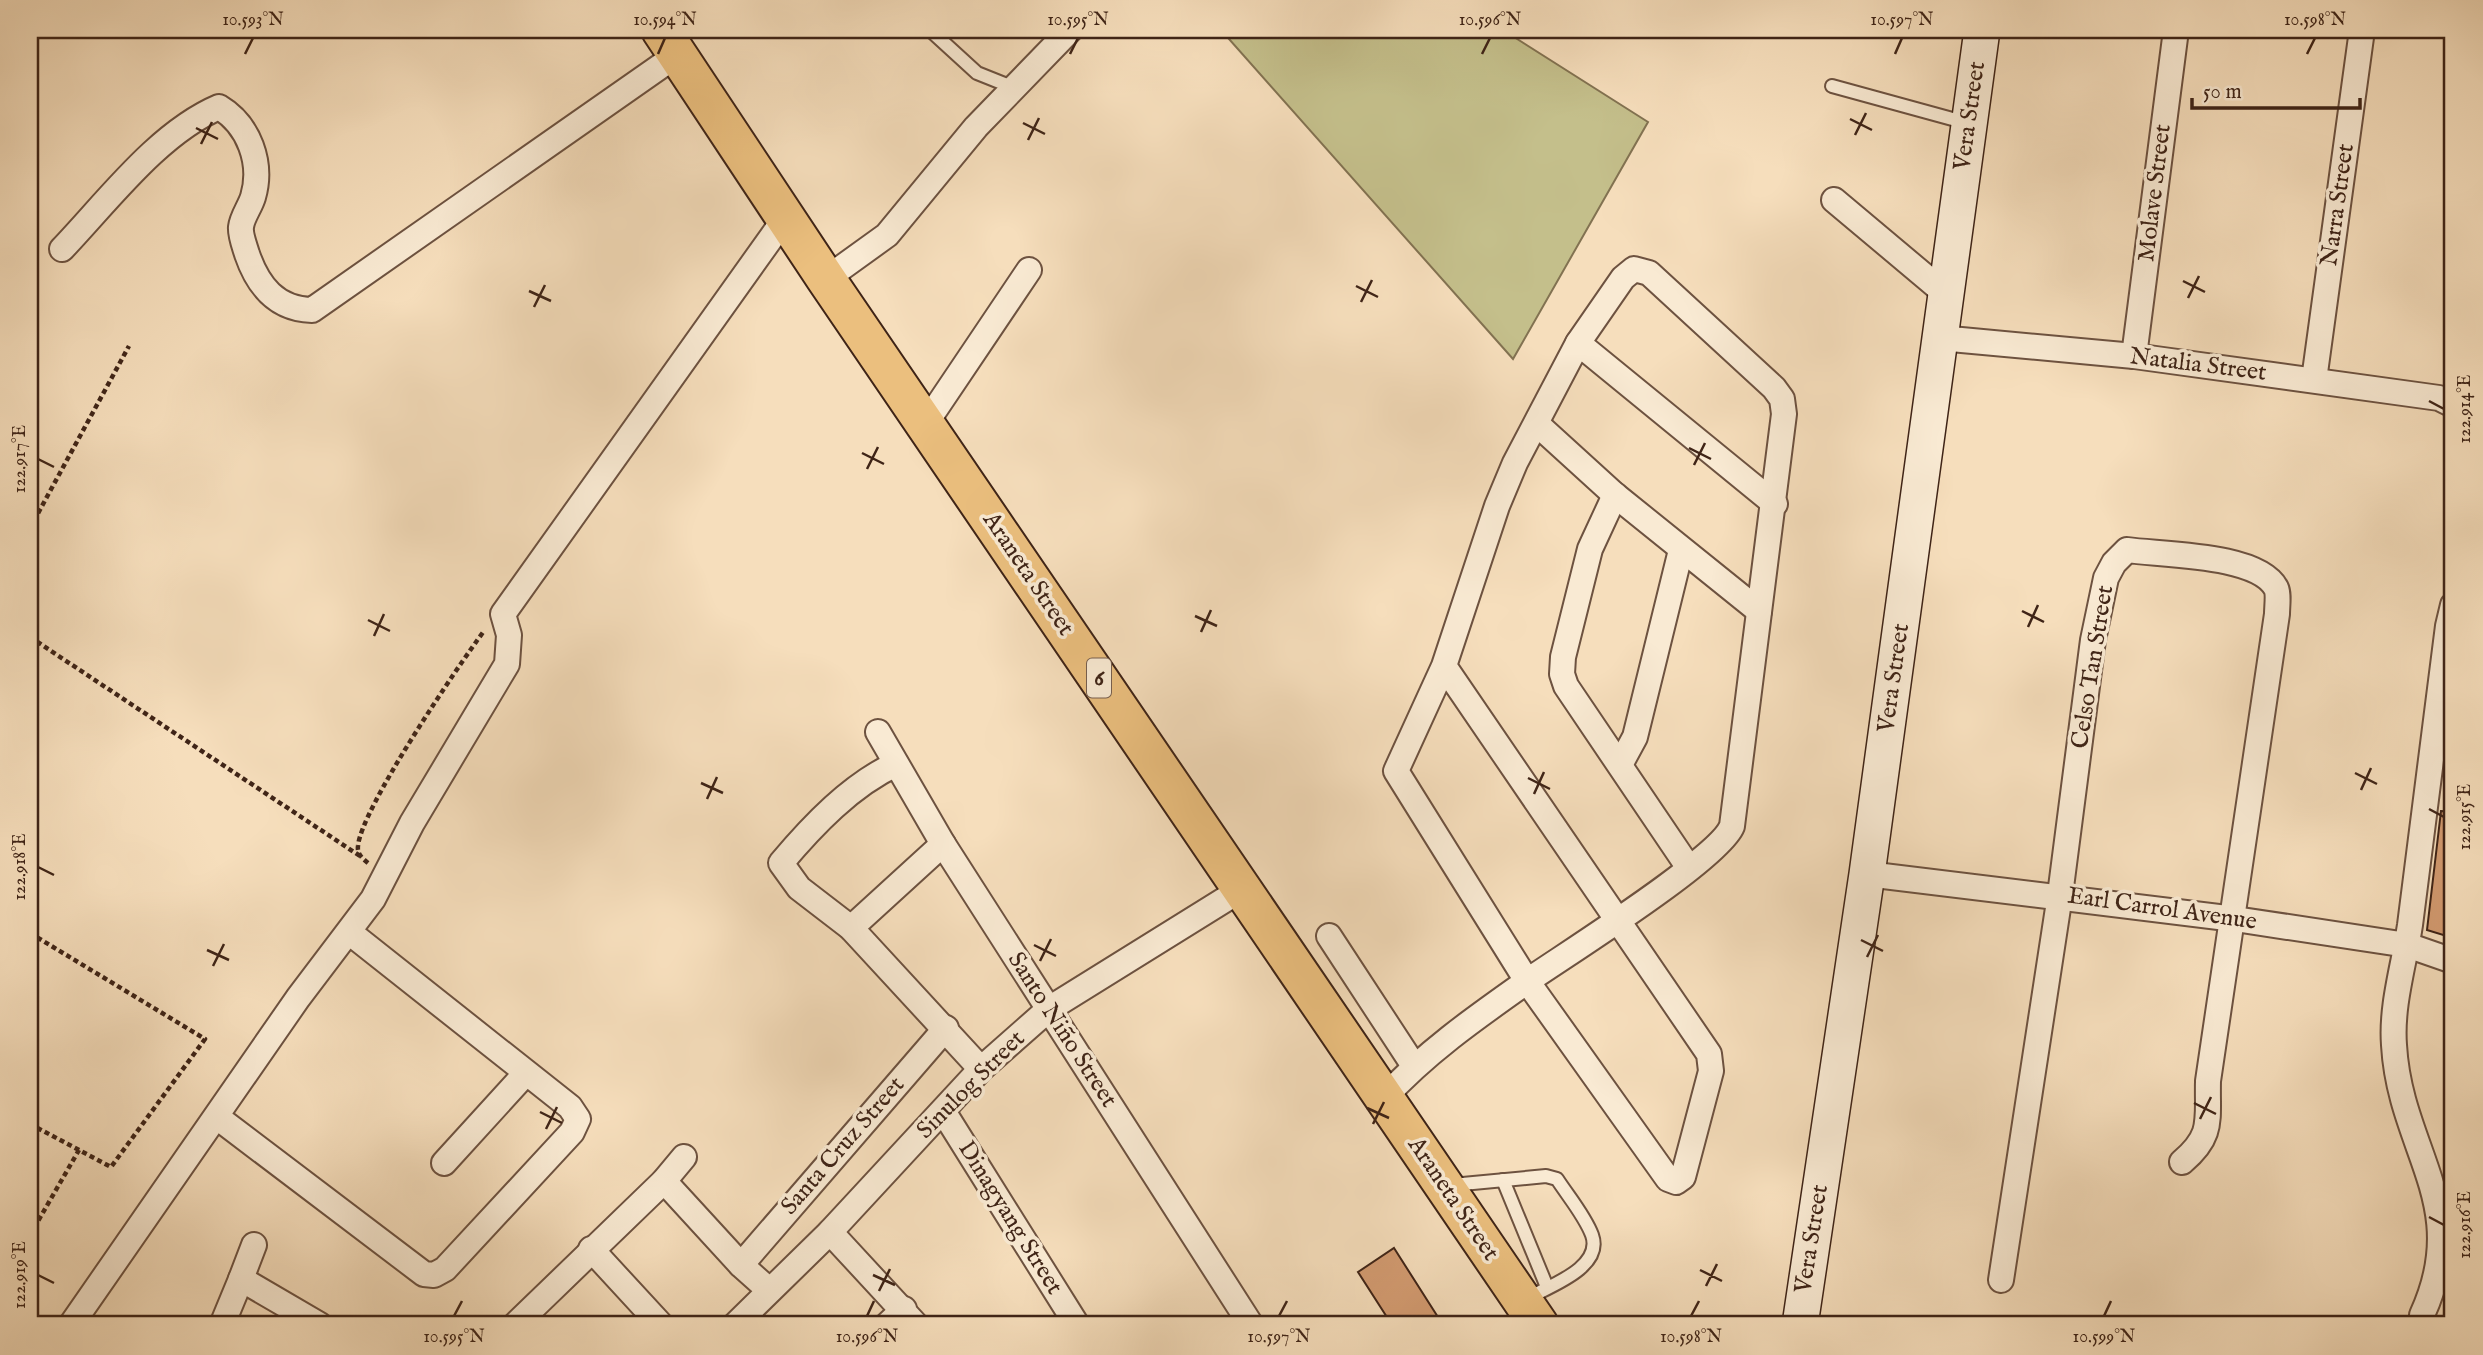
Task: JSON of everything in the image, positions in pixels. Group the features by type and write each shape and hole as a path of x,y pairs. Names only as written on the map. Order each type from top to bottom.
{"highway":[{"name":"Araneta Street","path":"669,42 826,279 1444,1186 1536,1304"}],"street":[{"path":"826,279 887,235 1012,87 1070,30"},
{"name":"Vera Street","path":"1800,1325 1867,874 1982,30"},
{"name":"Molave Street","path":"2134,356 2176,30"},
{"name":"Narra Street","path":"2314,380 2362,30"},
{"path":"62,249 155,150 198,116 219,107 236,118 253,153 257,173 253,196 241,228 255,274 268,293 286,306 312,310 669,42"},
{"path":"1835,200 1946,294"},
{"path":"71,1325 298,998 373,899 506,664 509,635 503,614 786,217"},
{"path":"1384,1098 1413,1066 1527,981 1619,919 1689,868 1723,841 1732,826 1775,504 1784,414 1782,399 1774,388 1649,273 1634,269 1623,278 1578,343 1515,463 1497,506 1444,666 1398,762 1397,778 1527,981 1668,1179 1676,1182 1683,1177 1712,1063 1619,919 1444,666"},
{"path":"926,424 1029,270"},
{"name":"Natalia Street","path":"1940,338 2134,356 2439,398 2453,405"},
{"path":"1578,343 1775,504"},
{"path":"1537,424 1615,495 1759,611"},
{"path":"1615,495 1590,549 1563,657 1562,674 1566,686 1621,763 1689,868"},
{"path":"1621,763 1636,737 1681,550"},
{"name":"Celso Tan Street","path":"2001,1280 2060,895 2093,640 2106,578 2114,563 2127,550 2248,565 2266,576 2277,589 2277,614 2235,919 2208,1081 2207,1130 2203,1142 2182,1162"},
{"path":"2420,1322 2435,1286 2441,1255 2440,1217 2398,1086 2393,1020 2407,945 2448,626 2453,605"},
{"name":"Santo Niño Street","path":"878,732 943,844 1251,1325"},
{"path":"896,764 871,776 804,836 781,863 799,888 851,928 981,1069"},
{"path":"851,928 943,844"},
{"name":"Earl Carrol Avenue","path":"1867,874 2060,895 2235,919 2407,945 2453,961"},
{"name":"Sinulog Street","path":"735,1325 830,1232 981,1069 1049,1009 1242,889"},
{"path":"217,1117 424,1274 434,1275 445,1269 572,1132 578,1119 569,1107 349,932"},
{"path":"1329,936 1413,1066"},
{"name":"Santa Cruz Street","path":"741,1265 946,1028"},
{"path":"444,1163 526,1073"},
{"name":"Dinagyang Street","path":"943,1111 1077,1325"},
{"path":"515,1325 664,1181 684,1157"},
{"path":"664,1181 741,1265 769,1290"},
{"path":"830,1232 902,1320"},
{"path":"222,1325 254,1245"},
{"path":"591,1249 661,1325"},
{"path":"241,1279 320,1325"}],"lane":[{"path":"930,30 978,73 1012,87"},
{"path":"1832,86 1968,123"},
{"path":"1444,1186 1503,1180 1546,1176 1557,1179 1593,1237 1591,1256 1580,1270 1536,1304 1503,1180"}],"path":[{"path":"30,528 129,346"},
{"path":"360,856 357,848 362,829 390,778 476,641 503,614"},
{"path":"30,637 360,856 384,876"},
{"path":"30,933 205,1040 111,1167 30,1124"},
{"path":"30,1235 79,1150"}],"shaded area":[{"path":"1221,30 1503,30 1648,122 1513,359"}],"building":[{"path":"2441,811 2453,812 2453,938 2427,930"},
{"path":"1394,1248 1443,1325 1392,1325 1358,1272"}]}
